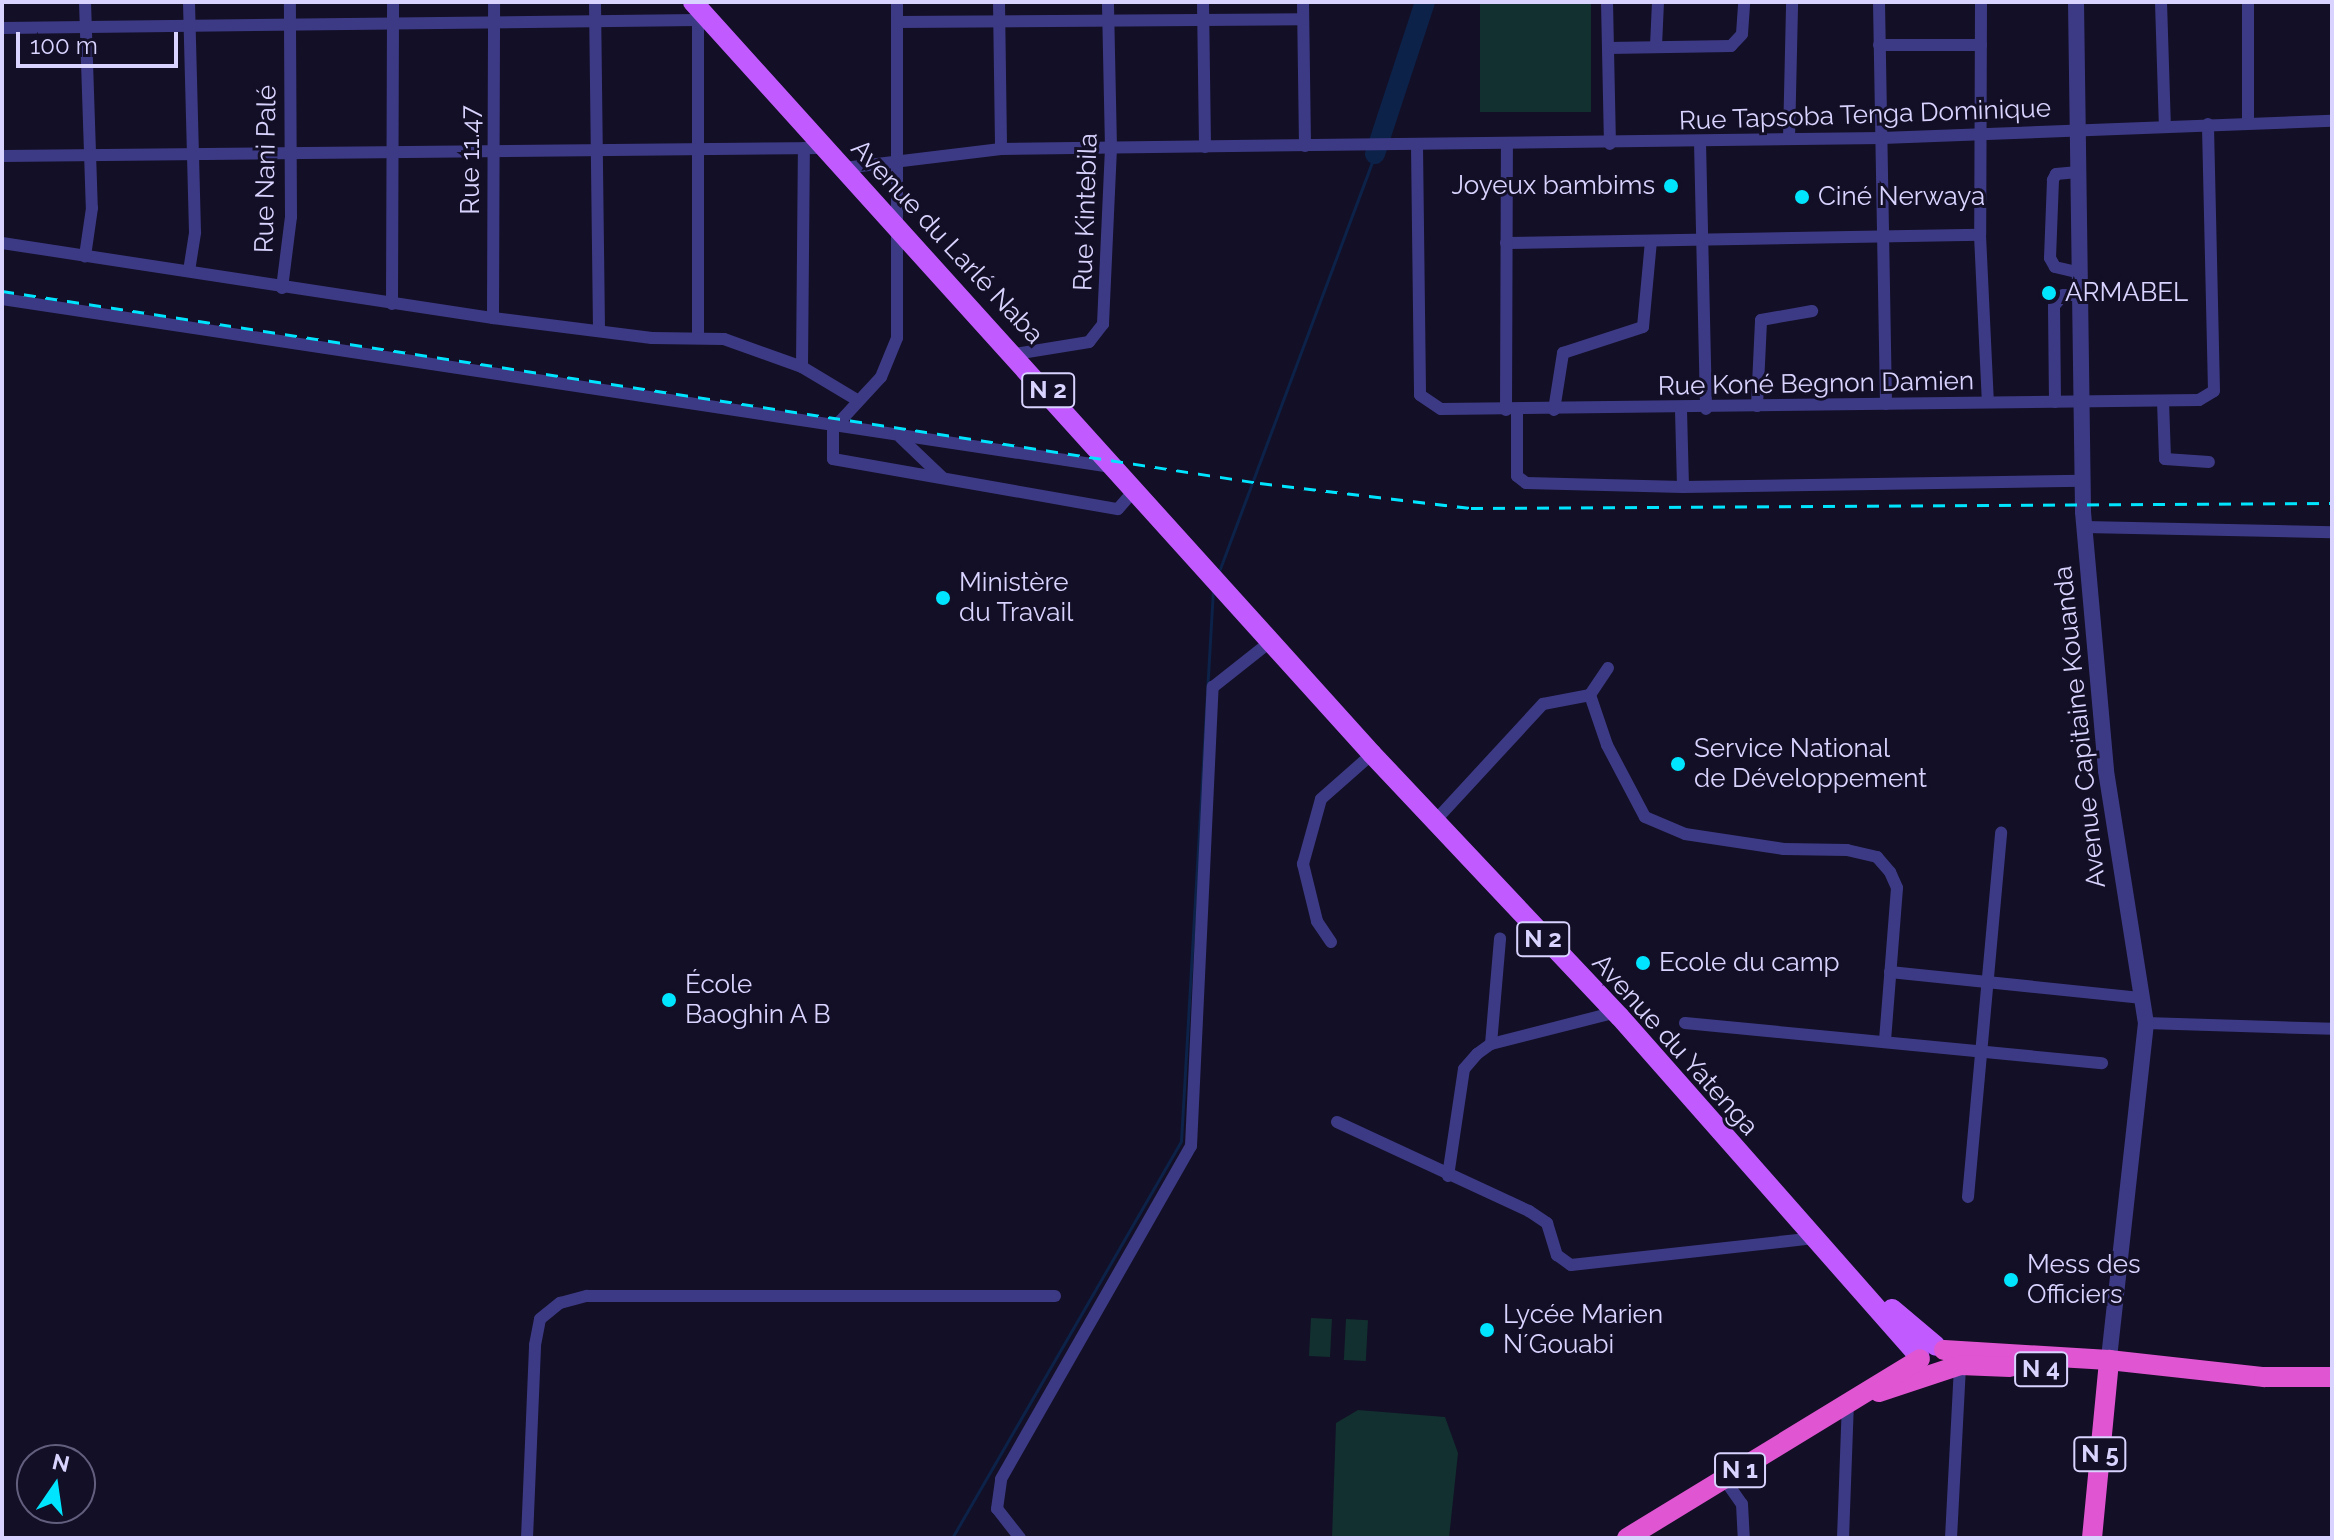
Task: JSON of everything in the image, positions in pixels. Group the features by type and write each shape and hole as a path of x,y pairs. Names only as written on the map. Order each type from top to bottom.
{"highway":[{"name":"N 4","path":"1936,1360 2332,1377"},
{"name":"N 1","path":"1627,1538 1850,1403 1894,1370 1936,1360"},
{"name":"Avenue Capitaine Kouanda","path":"2092,1538 2108,1365"}],"main road":[{"name":"Avenue du Larlé Naba","path":"697,8 815,148 844,168 1195,553 1225,592"},
{"name":"Avenue du Yatenga","path":"1225,592 1860,1285 1936,1360"}],"street":[{"path":"85,2 92,208 85,256"},
{"path":"189,2 195,232 189,271"},
{"name":"Rue Nani Palé","path":"282,288 291,228 290,2"},
{"path":"392,304 393,2"},
{"name":"Rue 11.47","path":"493,318 494,2"},
{"path":"595,2 599,329"},
{"path":"897,2 899,228 895,349 881,377 833,429 833,459 1118,509 1136,488"},
{"path":"999,2 1001,149"},
{"name":"Rue Kintebila","path":"1015,354 1089,342 1100,332 1111,148 1108,2"},
{"path":"1203,2 1205,147"},
{"path":"1303,2 1305,146"},
{"path":"1607,2 1610,144"},
{"path":"1656,46 1658,2"},
{"path":"1608,48 1731,46 1742,34 1744,2"},
{"path":"1789,139 1792,2"},
{"path":"1879,2 1886,404"},
{"path":"1981,2 1980,235 1988,402"},
{"name":"Avenue Capitaine Kouanda","path":"2076,2 2085,527 2106,771 2146,1023 2108,1365"},
{"path":"2161,2 2165,126"},
{"path":"2248,2 2248,122"},
{"path":"2,28 596,22 697,8 700,150 698,335"},
{"path":"897,22 1303,19"},
{"path":"1879,45 1981,45"},
{"name":"Rue Tapsoba Tenga Dominique","path":"844,168 1001,149 1610,144 1982,136 2248,122 2332,121"},
{"name":"Rue Koné Begnon Damien","path":"1417,146 1420,395 1441,409 1681,410 1757,406 2199,400 2214,391 2208,124"},
{"path":"1700,142 1706,409"},
{"path":"1507,146 1506,243 1512,410 1517,476 1522,482 1683,487 2082,481"},
{"path":"2,156 815,148 802,367"},
{"path":"2078,172 2056,174 2053,180 2050,258 2055,267 2080,273"},
{"path":"1506,243 1980,235"},
{"path":"1554,410 1563,353 1643,327 1648,315 1651,241"},
{"path":"2,243 493,318 652,338 698,335 753,347 802,367 857,400"},
{"path":"2055,402 2054,306 2063,295 2081,295"},
{"path":"2,299 833,429 1118,468"},
{"path":"1757,406 1761,320 1812,311"},
{"path":"2163,401 2165,459 2209,462"},
{"path":"1681,410 1683,487"},
{"path":"901,438 942,477"},
{"path":"2085,527 2332,532"},
{"path":"1020,1538 997,1509 1001,1479 1191,1146 1213,687 1270,642"},
{"path":"1434,822 1543,704 1590,695 1608,668"},
{"path":"1590,695 1607,745 1645,817 1685,834 1877,857 1897,888 1885,1042"},
{"path":"1331,942 1317,921 1303,864 1321,799 1372,754"},
{"path":"1968,1197 2001,832"},
{"path":"1491,1044 1500,938"},
{"path":"1890,972 2143,998"},
{"path":"1448,1176 1464,1069 1491,1044 1613,1013"},
{"path":"1685,1023 2102,1063"},
{"path":"2146,1023 2332,1029"},
{"path":"1337,1122 1529,1211 1547,1223 1557,1255 1571,1265 1818,1238"},
{"path":"527,1538 535,1345 540,1319 560,1303 587,1296 1055,1296"},
{"path":"1936,1360 1951,1538"},
{"path":"1843,1538 1850,1403"},
{"path":"1725,1480 1742,1504 1744,1538"}],"green space":[{"path":"1480,2 1591,2 1591,112 1480,112"},
{"path":"1311,1318 1332,1319 1330,1357 1309,1356"},
{"path":"1346,1319 1368,1320 1366,1361 1344,1360"},
{"path":"1358,1410 1445,1417 1458,1453 1449,1538 1332,1538 1336,1423"}],"waterway":[{"path":"1375,154 1425,2"},
{"path":"1218,574 1375,154"},
{"path":"952,1538 1181,1141 1213,589"}],"railway":[{"path":"2,291 1260,483 1471,508 2332,503"}],"place":[{"name":"Joyeux bambims","path":"1671,186"},
{"name":"Ciné Nerwaya","path":"1802,197"},
{"name":"ARMABEL","path":"2049,293"},
{"name":"Ministère du Travail","path":"943,598"},
{"name":"Service National de Développement","path":"1678,764"},
{"name":"Ecole du camp","path":"1643,963"},
{"name":"École Baoghin A B","path":"669,1000"},
{"name":"Mess des Officiers","path":"2011,1280"},
{"name":"Lycée Marien N´Gouabi","path":"1487,1330"}]}
